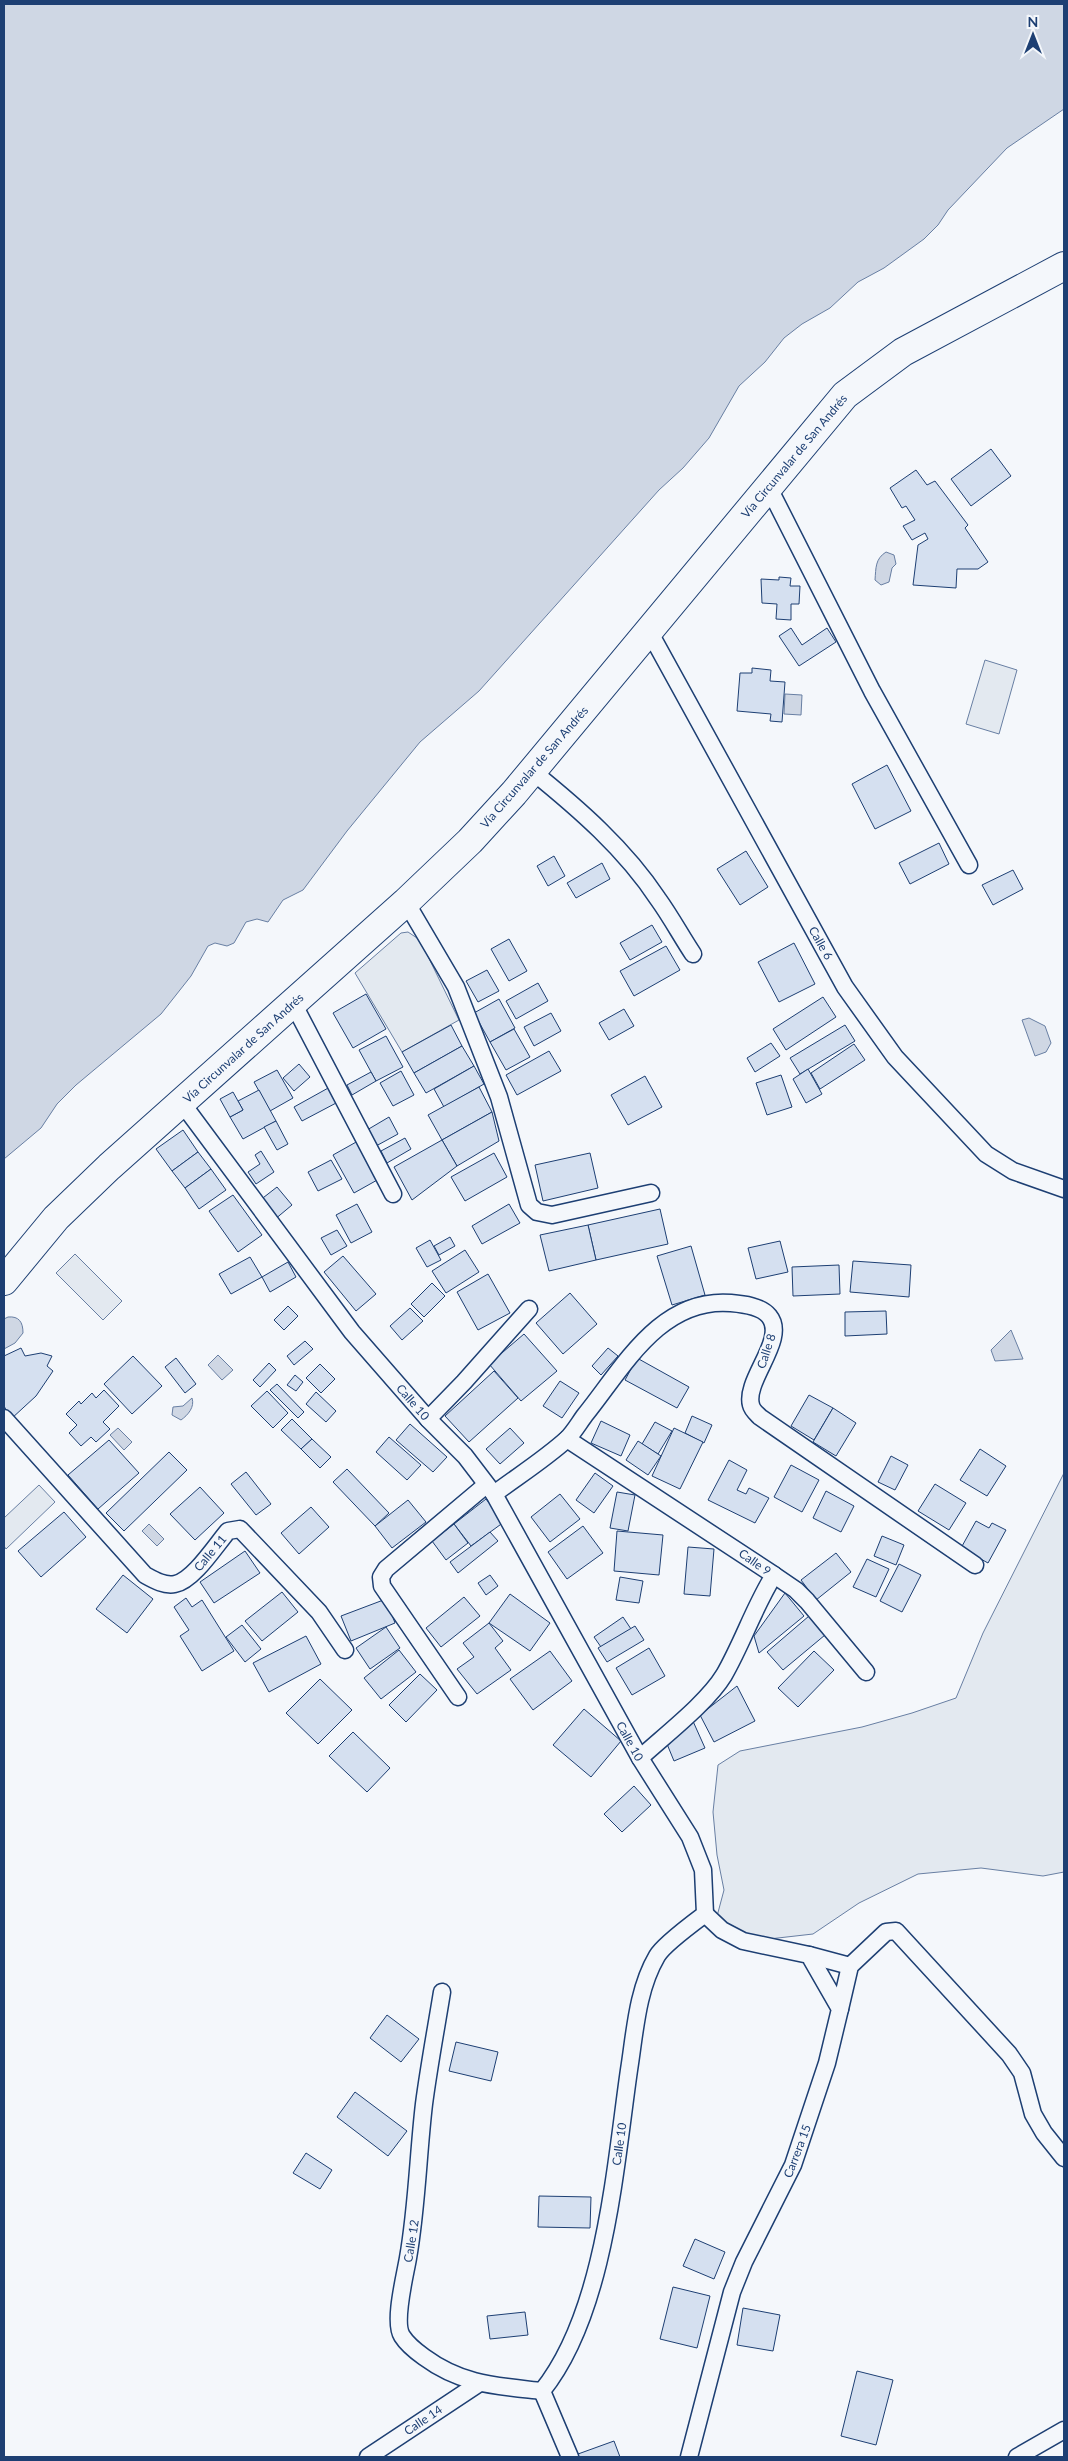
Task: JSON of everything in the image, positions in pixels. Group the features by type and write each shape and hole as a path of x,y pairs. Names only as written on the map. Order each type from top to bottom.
{"highway":[{"name":"Vía Circunvalar de San Andrés","path":"4,1281 56,1218 109,1168 406,902 470,841 532,771 650,631 825,416 845,395 865,378 903,352 1064,266"}],"street":[{"path":"768,486 872,691 968,865"},
{"name":"Calle 6","path":"650,631 845,988 895,1057 986,1154 1013,1171 1064,1189"},
{"path":"532,771 584,813 624,855 658,898 693,954"},
{"path":"406,902 456,986 499,1097 529,1205 537,1212 552,1215 651,1193"},
{"path":"293,1003 393,1194"},
{"name":"Calle 10","path":"182,1103 323,1295 428,1419 465,1456 490,1489 640,1758 690,1836 699,1855 703,1870 705,1914 658,1954 648,1975 637,2016 608,2217 589,2298 559,2368 542,2391"},
{"name":"Calle 8","path":"458,1697 382,1586 381,1577 386,1569 490,1489 567,1439 645,1338 664,1321 689,1309 721,1302 762,1310 769,1316 774,1335 750,1396 751,1407 760,1417 975,1564"},
{"path":"428,1419 529,1309"},
{"name":"Calle 11","path":"4,1418 145,1575 158,1582 175,1584 184,1581 228,1531 240,1529 319,1612 345,1650"},
{"name":"Calle 9","path":"567,1439 774,1575 724,1675 713,1691 640,1758"},
{"path":"774,1575 796,1590 807,1601 866,1672"},
{"path":"705,1914 722,1930 743,1941 850,1966 886,1932 896,1931 1010,2054 1022,2073 1033,2114 1044,2134 1063,2154"},
{"path":"809,1955 840,2009"},
{"name":"Carrera 15","path":"688,2457 732,2292 744,2262 793,2166 827,2063 850,1966"},
{"name":"Calle 12","path":"442,1992 424,2105 415,2222 402,2294 399,2328 402,2336 416,2351 439,2368 478,2384 542,2391"},
{"name":"Calle 14","path":"368,2457 478,2384"},
{"path":"542,2391 570,2457"},
{"path":"1017,2457 1064,2430"}],"shaded area":[{"path":"4,4 1064,4 1064,109 1007,148 948,210 938,225 924,239 884,268 858,282 830,308 802,324 784,338 765,362 739,386 709,438 683,468 659,490 479,691 420,742 347,831 303,890 283,900 268,922 257,919 246,922 234,943 227,946 215,943 208,946 191,976 161,1014 76,1085 57,1104 41,1128 4,1159"},
{"path":"886,552 894,555 896,564 892,568 889,582 881,585 875,580 876,568 878,561"},
{"path":"985,660 1017,670 999,734 966,724"},
{"path":"785,694 802,695 801,715 784,714"},
{"path":"408,932 420,940 459,1020 402,1052 355,973 401,933"},
{"path":"1029,1018 1045,1026 1051,1043 1046,1052 1035,1056 1022,1020"},
{"path":"75,1254 122,1301 103,1320 56,1273"},
{"path":"8,1317 20,1320 23,1333 15,1343 4,1349 4,1319"},
{"path":"1011,1330 1023,1359 995,1361 991,1350"},
{"path":"218,1355 233,1370 222,1380 208,1365"},
{"path":"192,1398 192,1408 184,1418 181,1420 172,1415 173,1407 183,1406"},
{"path":"118,1428 132,1442 124,1450 110,1435"},
{"path":"1064,1473 1064,1872 1043,1876 981,1868 918,1874 859,1903 813,1934 769,1939 739,1934 716,1920 724,1890 717,1855 713,1812 718,1765 740,1751 862,1727 956,1698 983,1633"},
{"path":"39,1485 55,1502 6,1549 4,1546 4,1518"},
{"path":"149,1524 164,1539 157,1546 142,1531"}],"building":[{"path":"991,449 1011,476 971,506 951,479"},
{"path":"916,470 927,485 935,481 968,525 965,528 988,562 978,569 957,569 956,588 913,585 918,545 928,539 925,533 912,540 903,526 915,520 906,506 902,508 890,488"},
{"path":"779,577 791,578 790,586 800,586 799,604 791,604 791,620 776,619 777,604 762,603 761,579 779,580"},
{"path":"791,628 802,645 827,628 836,642 799,666 779,636"},
{"path":"752,668 771,670 770,681 785,682 782,722 770,721 771,714 737,711 740,673 752,673"},
{"path":"887,765 911,811 875,829 852,784"},
{"path":"939,843 949,864 910,884 899,863"},
{"path":"746,851 768,887 740,905 717,869"},
{"path":"554,856 565,876 548,886 537,866"},
{"path":"602,863 610,879 576,898 567,883"},
{"path":"1013,870 1023,889 993,905 982,885"},
{"path":"652,925 662,942 630,960 620,943"},
{"path":"509,939 527,971 509,981 491,949"},
{"path":"794,943 815,984 779,1002 758,962"},
{"path":"666,946 680,970 634,996 620,971"},
{"path":"487,970 499,991 478,1002 466,981"},
{"path":"538,983 548,1001 516,1019 506,1001"},
{"path":"366,994 386,1029 353,1048 333,1013"},
{"path":"823,997 836,1017 786,1050 773,1029"},
{"path":"499,999 515,1028 490,1042 474,1013"},
{"path":"624,1009 634,1026 609,1040 599,1023"},
{"path":"551,1013 561,1031 534,1046 524,1027"},
{"path":"451,1025 462,1046 414,1073 402,1052"},
{"path":"845,1025 855,1041 800,1074 790,1058"},
{"path":"514,1029 530,1057 506,1070 490,1042"},
{"path":"386,1036 403,1067 376,1081 359,1050"},
{"path":"771,1043 780,1056 755,1072 747,1058"},
{"path":"854,1044 865,1060 820,1089 811,1073"},
{"path":"462,1046 474,1066 426,1093 414,1073"},
{"path":"549,1051 561,1071 517,1095 506,1075"},
{"path":"299,1064 310,1077 294,1091 283,1078"},
{"path":"474,1066 484,1084 444,1107 434,1089"},
{"path":"808,1069 822,1094 806,1103 793,1079"},
{"path":"277,1070 293,1098 270,1111 254,1082"},
{"path":"401,1071 414,1095 393,1106 380,1083"},
{"path":"371,1072 376,1081 352,1095 347,1085"},
{"path":"781,1075 792,1107 767,1115 756,1083"},
{"path":"645,1076 662,1107 628,1125 611,1095"},
{"path":"330,1087 338,1102 302,1121 294,1107"},
{"path":"479,1087 492,1112 442,1140 428,1115"},
{"path":"259,1090 276,1121 243,1139 230,1117 243,1110 238,1101"},
{"path":"233,1092 243,1110 230,1117 220,1099"},
{"path":"492,1112 499,1141 457,1166 442,1140"},
{"path":"389,1117 398,1134 376,1146 367,1130"},
{"path":"276,1121 288,1144 277,1150 264,1127"},
{"path":"183,1130 198,1152 172,1171 156,1149"},
{"path":"405,1138 411,1149 387,1163 381,1151"},
{"path":"442,1140 457,1166 412,1200 394,1167"},
{"path":"358,1141 379,1179 354,1193 333,1155"},
{"path":"261,1151 274,1172 256,1184 248,1172 260,1164 255,1155"},
{"path":"198,1152 211,1169 185,1188 172,1171"},
{"path":"494,1153 507,1177 465,1201 451,1177"},
{"path":"590,1153 598,1188 543,1201 535,1165"},
{"path":"331,1160 342,1179 318,1191 308,1172"},
{"path":"211,1169 226,1190 199,1209 185,1188"},
{"path":"277,1187 292,1205 274,1220 259,1201"},
{"path":"233,1195 262,1235 238,1252 209,1211"},
{"path":"357,1204 372,1232 351,1243 336,1215"},
{"path":"509,1204 520,1223 482,1244 472,1226"},
{"path":"660,1209 668,1244 596,1260 588,1225"},
{"path":"588,1225 596,1260 549,1271 540,1235"},
{"path":"337,1230 347,1246 331,1255 321,1238"},
{"path":"450,1237 455,1246 439,1255 434,1246"},
{"path":"430,1240 441,1260 427,1267 416,1248"},
{"path":"780,1241 788,1272 756,1279 748,1248"},
{"path":"691,1246 705,1295 672,1305 657,1256"},
{"path":"465,1250 479,1272 446,1293 432,1271"},
{"path":"343,1256 376,1294 356,1311 324,1272"},
{"path":"250,1257 262,1277 231,1294 219,1274"},
{"path":"853,1261 911,1265 909,1297 850,1292"},
{"path":"288,1262 296,1277 270,1292 262,1277"},
{"path":"839,1265 840,1294 793,1296 792,1267"},
{"path":"488,1274 510,1313 478,1330 457,1292"},
{"path":"432,1283 445,1296 424,1317 411,1304"},
{"path":"570,1293 597,1324 563,1354 536,1323"},
{"path":"288,1306 298,1316 284,1330 274,1320"},
{"path":"410,1308 423,1321 402,1340 390,1326"},
{"path":"886,1311 887,1334 845,1336 845,1312"},
{"path":"524,1334 557,1371 521,1401 489,1364"},
{"path":"305,1341 313,1349 294,1365 287,1356"},
{"path":"21,1348 25,1356 41,1353 52,1356 47,1366 53,1371 36,1396 11,1419 4,1406 4,1356"},
{"path":"608,1348 618,1356 601,1375 592,1366"},
{"path":"133,1356 162,1386 132,1414 104,1384"},
{"path":"176,1358 196,1384 185,1393 165,1367"},
{"path":"637,1358 689,1387 677,1408 625,1380"},
{"path":"269,1363 276,1370 260,1387 253,1380"},
{"path":"320,1364 335,1379 321,1393 306,1378"},
{"path":"494,1371 518,1398 469,1442 445,1416"},
{"path":"295,1375 303,1382 296,1391 287,1385"},
{"path":"560,1381 579,1393 562,1418 543,1406"},
{"path":"277,1384 304,1412 298,1418 270,1390"},
{"path":"104,1390 119,1406 103,1422 110,1429 96,1442 91,1437 81,1446 69,1433 77,1425 66,1414 79,1401 81,1404 92,1393 96,1398"},
{"path":"267,1391 288,1413 273,1428 251,1406"},
{"path":"316,1392 336,1411 326,1422 306,1404"},
{"path":"809,1395 833,1408 814,1440 791,1426"},
{"path":"833,1408 856,1423 836,1456 813,1442"},
{"path":"692,1416 712,1425 704,1443 685,1433"},
{"path":"292,1419 312,1439 301,1449 281,1430"},
{"path":"601,1421 630,1435 621,1456 591,1443"},
{"path":"655,1422 672,1431 658,1454 642,1444"},
{"path":"410,1424 447,1457 433,1472 396,1440"},
{"path":"510,1428 524,1443 500,1464 486,1449"},
{"path":"674,1428 703,1442 680,1489 652,1476"},
{"path":"389,1437 421,1465 407,1480 376,1452"},
{"path":"312,1439 331,1457 320,1468 301,1449"},
{"path":"109,1440 139,1473 98,1509 68,1475"},
{"path":"638,1441 661,1456 648,1475 626,1460"},
{"path":"980,1449 1006,1466 987,1496 960,1480"},
{"path":"169,1452 187,1470 124,1531 106,1513"},
{"path":"891,1456 908,1465 895,1490 878,1482"},
{"path":"729,1460 747,1470 737,1490 746,1494 749,1488 769,1498 755,1523 708,1500"},
{"path":"791,1465 819,1480 802,1512 774,1497"},
{"path":"347,1469 389,1513 375,1526 333,1482"},
{"path":"246,1472 271,1504 256,1515 231,1484"},
{"path":"595,1473 613,1486 594,1513 576,1500"},
{"path":"935,1484 966,1503 949,1530 918,1511"},
{"path":"200,1487 224,1513 195,1540 170,1514"},
{"path":"826,1491 854,1506 841,1532 813,1518"},
{"path":"617,1492 635,1495 628,1531 610,1528"},
{"path":"560,1494 580,1519 550,1542 531,1517"},
{"path":"486,1499 504,1522 471,1546 454,1524"},
{"path":"408,1500 426,1522 392,1548 375,1526"},
{"path":"311,1507 329,1527 299,1554 281,1533"},
{"path":"64,1512 86,1537 41,1577 18,1551"},
{"path":"976,1521 989,1528 992,1523 1006,1530 988,1563 961,1548"},
{"path":"454,1524 468,1543 446,1560 432,1541"},
{"path":"583,1526 603,1553 567,1579 548,1552"},
{"path":"617,1531 663,1535 659,1575 614,1571"},
{"path":"490,1532 498,1541 458,1573 450,1562"},
{"path":"882,1536 904,1545 896,1565 874,1556"},
{"path":"688,1547 714,1549 710,1596 684,1594"},
{"path":"245,1551 260,1573 214,1603 200,1582"},
{"path":"836,1553 851,1572 816,1600 801,1580"},
{"path":"867,1559 889,1569 876,1597 853,1587"},
{"path":"899,1564 921,1575 902,1612 880,1601"},
{"path":"123,1575 153,1599 127,1633 96,1609"},
{"path":"490,1575 498,1586 486,1595 478,1583"},
{"path":"620,1577 643,1581 639,1603 616,1600"},
{"path":"282,1592 298,1612 262,1641 245,1621"},
{"path":"785,1593 804,1616 759,1653 754,1636"},
{"path":"510,1594 550,1623 530,1651 489,1623"},
{"path":"464,1597 480,1616 441,1647 426,1628"},
{"path":"186,1598 192,1607 202,1600 234,1651 202,1671 180,1636 189,1630 174,1607"},
{"path":"386,1599 395,1623 351,1641 341,1616"},
{"path":"809,1616 825,1635 783,1670 767,1652"},
{"path":"623,1617 631,1629 601,1647 594,1637"},
{"path":"489,1623 503,1641 495,1648 511,1670 477,1694 457,1669 474,1657 463,1643"},
{"path":"242,1625 261,1649 245,1662 226,1637"},
{"path":"635,1626 644,1640 607,1662 598,1648"},
{"path":"386,1627 400,1648 370,1669 356,1648"},
{"path":"306,1636 321,1664 269,1692 253,1663"},
{"path":"649,1648 665,1676 632,1695 616,1668"},
{"path":"399,1650 416,1672 381,1699 364,1678"},
{"path":"550,1651 572,1681 533,1710 510,1679"},
{"path":"814,1651 834,1670 798,1707 778,1688"},
{"path":"420,1674 437,1690 406,1722 389,1705"},
{"path":"320,1679 352,1710 318,1744 286,1713"},
{"path":"737,1686 755,1721 714,1742 700,1715"},
{"path":"584,1709 621,1741 591,1777 553,1745"},
{"path":"692,1719 705,1748 674,1761 667,1744"},
{"path":"353,1732 390,1768 367,1792 329,1756"},
{"path":"634,1786 651,1805 622,1832 604,1814"},
{"path":"387,2015 419,2039 401,2062 370,2038"},
{"path":"456,2042 498,2052 491,2081 449,2071"},
{"path":"355,2092 407,2131 388,2156 337,2117"},
{"path":"306,2153 332,2170 320,2189 293,2173"},
{"path":"539,2196 591,2197 590,2228 538,2227"},
{"path":"695,2239 725,2252 714,2279 683,2266"},
{"path":"673,2287 710,2296 697,2348 660,2339"},
{"path":"743,2308 780,2315 773,2351 737,2345"},
{"path":"525,2312 528,2335 490,2339 487,2316"},
{"path":"857,2371 893,2380 876,2445 841,2436"},
{"path":"614,2441 620,2457 579,2457 578,2454"}]}
